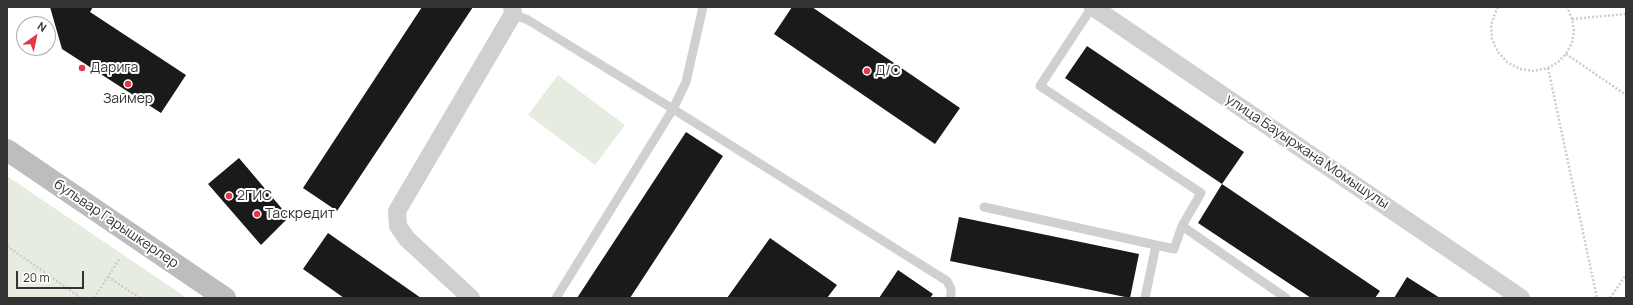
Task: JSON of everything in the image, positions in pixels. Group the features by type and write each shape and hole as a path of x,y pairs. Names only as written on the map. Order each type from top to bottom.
{"street":[{"name":"улица Бауыржана Момышулы","path":"1092,7 1521,298"},
{"path":"471,298 407,239 398,226 397,211 512,10"},
{"name":"бульвар Гарышкерлер","path":"7,150 225,298"}],"lane":[{"path":"556,298 673,109 686,82 702,7"},
{"path":"984,207 1174,249 1182,226 1201,193 1040,86 1092,7"},
{"path":"512,10 947,281 950,289 950,298"},
{"path":"1182,226 1286,298"},
{"path":"1144,298 1156,245"}],"path":[{"path":"1498,7 1492,25 1492,39 1498,52 1507,62 1520,69 1534,71 1548,68 1558,62 1566,54 1573,37 1572,19 1567,7"},
{"path":"1572,19 1626,14"},
{"path":"1566,54 1626,95"},
{"path":"1548,68 1597,298"},
{"path":"7,246 81,298"},
{"path":"94,298 120,258"},
{"path":"1610,298 1626,275"},
{"path":"108,277 140,298"}],"shaded area":[{"path":"558,75 625,125 595,165 528,115"},
{"path":"7,176 187,298 7,298"}],"building":[{"path":"50,7 93,7 90,12 186,75 161,113 62,49 56,28 56,16 53,16"},
{"path":"422,7 473,7 337,211 303,188"},
{"name":"Д/С","path":"792,7 812,7 960,108 935,144 774,34"},
{"path":"1087,46 1244,152 1222,184 1065,78"},
{"path":"686,132 723,156 630,298 577,298"},
{"path":"239,158 289,217 261,245 208,184"},
{"path":"1222,184 1380,291 1375,298 1311,298 1198,223"},
{"path":"959,217 1139,254 1130,298 950,261"},
{"path":"328,233 421,298 344,298 303,269"},
{"path":"770,238 837,285 827,298 727,298"},
{"path":"898,270 933,294 930,298 879,298"},
{"path":"1407,277 1440,298 1394,298"}],"place":[{"name":"Дарига","path":"82,68"},
{"name":"Д/С","path":"867,71"},
{"name":"Займер","path":"128,84"},
{"name":"2ГИС","path":"229,196"},
{"name":"Таскредит","path":"257,214"}]}
